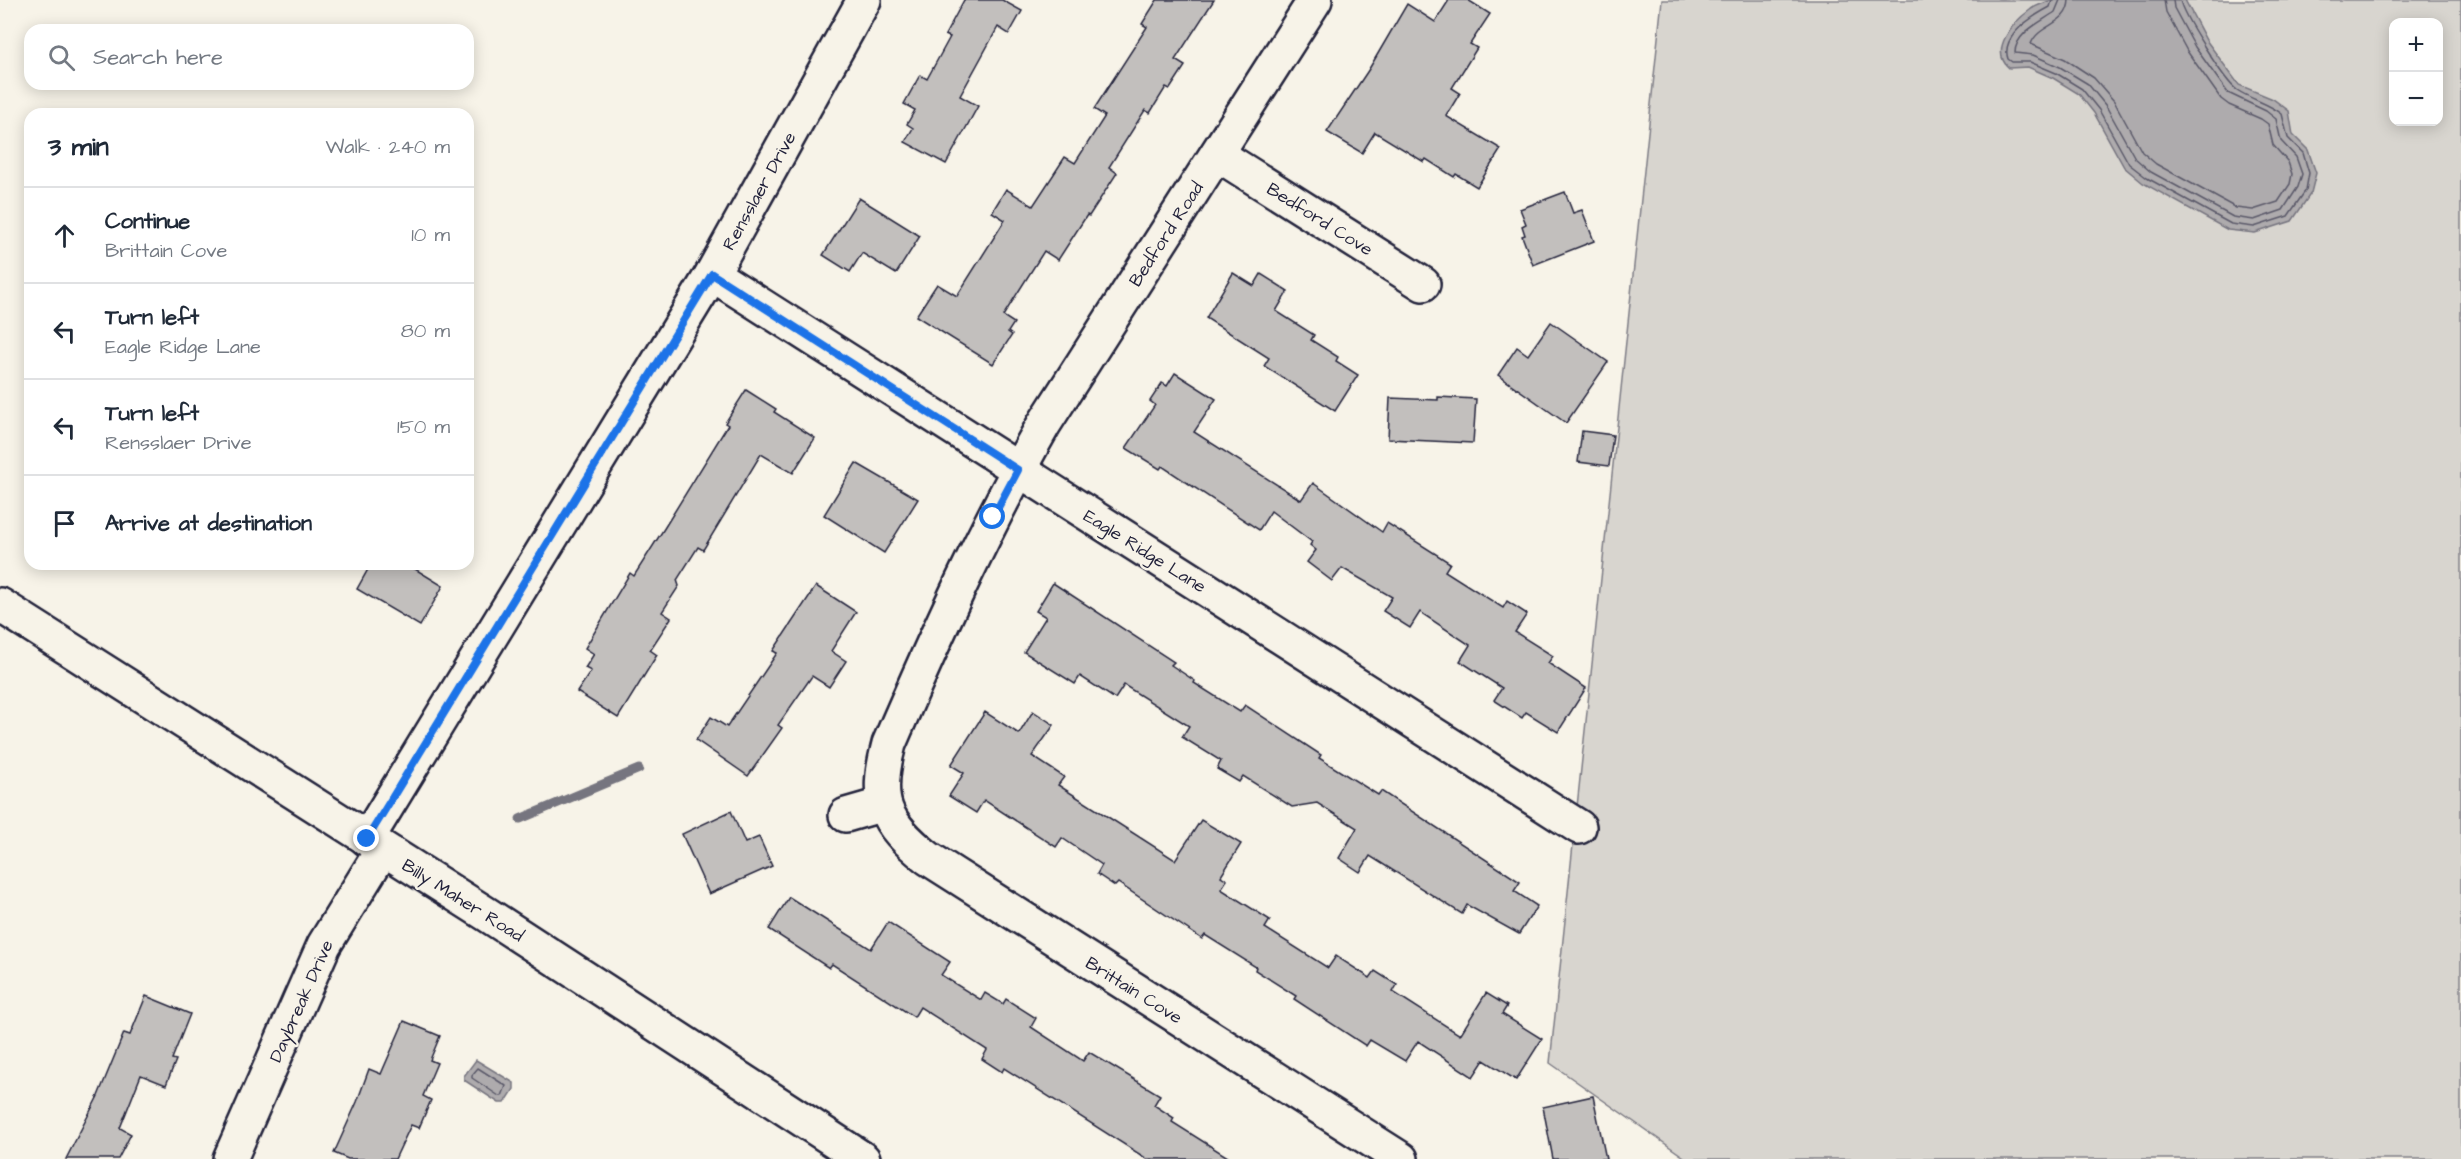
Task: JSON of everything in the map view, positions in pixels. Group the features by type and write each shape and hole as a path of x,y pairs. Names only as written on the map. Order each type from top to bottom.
{"street":[{"name":"Rensslaer Drive","path":"375,844 712,274 864,0"},
{"name":"Bedford Road","path":"1018,470 1044,424 1315,0"},
{"name":"Bedford Cove","path":"1217,154 1423,284"},
{"name":"Eagle Ridge Lane","path":"712,274 1579,827"},
{"name":"Brittain Cove","path":"1018,470 993,517 889,744 883,777 884,804 892,824 905,840 928,858 1401,1159"},
{"name":"Billy Maher Road","path":"0,605 863,1159"},
{"path":"846,816 884,804"},
{"name":"Daybreak Drive","path":"230,1159 324,945 375,844"}],"shaded area":[{"path":"1662,0 2461,0 2461,1159 1687,1159 1550,1063"}],"water":[{"path":"2052,0 2185,0 2206,40 2239,85 2273,99 2289,111 2293,135 2308,150 2316,173 2311,193 2292,221 2255,233 2228,230 2143,183 2124,167 2094,113 2079,94 2053,78 2028,67 2009,68 2003,61 2001,53 2002,45 2011,29 2023,15"},
{"path":"476,1060 514,1083 514,1089 505,1103 499,1103 464,1080 464,1076"}],"building":[{"path":"964,0 1002,0 1022,11 1009,34 998,27 960,96 978,106 946,164 905,142 913,128 907,124 915,110 904,104 920,75 927,79 950,37 945,35"},
{"path":"1157,0 1214,0 1175,60 1185,66 1170,89 1166,87 1150,113 1145,110 1109,167 1117,173 1089,216 1087,215 1058,260 1044,251 1003,316 1014,323 1008,332 1012,335 993,364 916,316 937,284 957,296 1005,220 992,212 1006,189 1033,206 1065,157 1075,163 1105,116 1094,109 1147,27 1142,24"},
{"path":"1449,0 1468,0 1490,14 1470,44 1477,48 1452,88 1460,93 1446,116 1501,149 1477,187 1456,174 1454,177 1426,159 1424,162 1375,132 1362,153 1327,132 1369,69 1407,4 1435,22"},
{"path":"1565,192 1573,213 1582,210 1594,241 1533,265 1522,236 1525,235 1522,226 1526,224 1520,209"},
{"path":"859,198 920,236 896,274 862,253 850,272 823,255"},
{"path":"1233,273 1254,286 1261,274 1288,291 1276,311 1314,335 1311,340 1338,357 1336,361 1358,375 1335,411 1264,366 1269,358 1206,318"},
{"path":"1551,322 1608,362 1566,423 1498,375 1517,347 1528,355"},
{"path":"1175,373 1216,399 1194,432 1301,500 1313,483 1382,532 1387,523 1450,563 1445,571 1503,608 1507,601 1527,614 1515,632 1553,656 1548,663 1586,688 1558,732 1526,712 1522,718 1494,700 1502,688 1460,661 1470,645 1420,612 1410,628 1383,611 1392,597 1342,568 1332,581 1307,562 1316,550 1310,545 1312,542 1271,511 1259,530 1162,466 1160,469 1126,448 1155,405 1150,401 1162,383 1167,386"},
{"path":"746,390 776,409 774,412 815,438 793,473 761,454 703,550 698,547 677,580 679,586 662,612 671,618 650,650 657,655 618,718 577,692 591,671 585,668 594,654 585,648 630,573 634,576 665,527 728,425 725,423"},
{"path":"1438,397 1476,399 1473,443 1388,439 1390,398 1438,400"},
{"path":"1582,431 1613,435 1609,466 1578,462"},
{"path":"856,463 918,499 884,553 824,515"},
{"path":"368,570 417,570 443,586 420,626 357,589"},
{"path":"1053,583 1174,662 1171,665 1195,681 1194,683 1240,712 1245,705 1321,755 1319,758 1378,795 1381,791 1520,882 1514,891 1537,906 1519,934 1467,905 1462,914 1370,856 1360,872 1339,858 1357,828 1317,803 1292,807 1243,776 1239,782 1217,769 1221,761 1182,737 1189,726 1124,685 1115,699 1080,676 1075,684 1024,652 1046,617 1036,611"},
{"path":"816,586 856,612 831,651 846,661 829,687 812,676 778,725 782,728 748,776 696,740 711,717 727,727 777,653 773,651"},
{"path":"1033,711 1054,725 1032,756 1064,777 1058,785 1175,860 1201,820 1241,844 1221,876 1227,880 1221,889 1270,920 1265,928 1328,968 1336,956 1370,978 1375,971 1397,985 1393,992 1460,1035 1486,993 1507,1006 1502,1014 1542,1039 1516,1080 1484,1060 1473,1077 1418,1041 1405,1061 1370,1040 1366,1046 1294,999 1296,996 1255,970 1256,967 1205,935 1202,939 1118,883 1115,886 1097,874 1102,865 1062,838 1056,847 984,800 976,813 949,796 964,773 951,765 985,712 1019,734"},
{"path":"731,811 745,843 759,837 772,866 709,894 682,834"},
{"path":"789,897 871,949 888,922 950,962 941,975 981,1000 985,993 1003,1004 1006,999 1036,1018 1031,1027 1083,1061 1089,1052 1160,1095 1154,1105 1174,1118 1172,1122 1231,1159 1147,1159 1004,1068 1002,1072 982,1059 987,1050 920,1007 914,1017 832,964 829,968 769,929"},
{"path":"146,996 190,1014 172,1059 176,1060 166,1085 141,1075 120,1128 131,1134 118,1159 66,1159 98,1096 124,1033 130,1035"},
{"path":"404,1021 440,1036 430,1060 437,1063 423,1096 431,1100 419,1128 411,1125 395,1159 348,1159 334,1153 369,1069 381,1074"},
{"path":"1593,1096 1606,1159 1553,1159 1543,1107"}],"waterway":[{"path":"520,819 639,769"}],"route":[{"path":"367,839 712,274 1018,470 993,517"}]}
